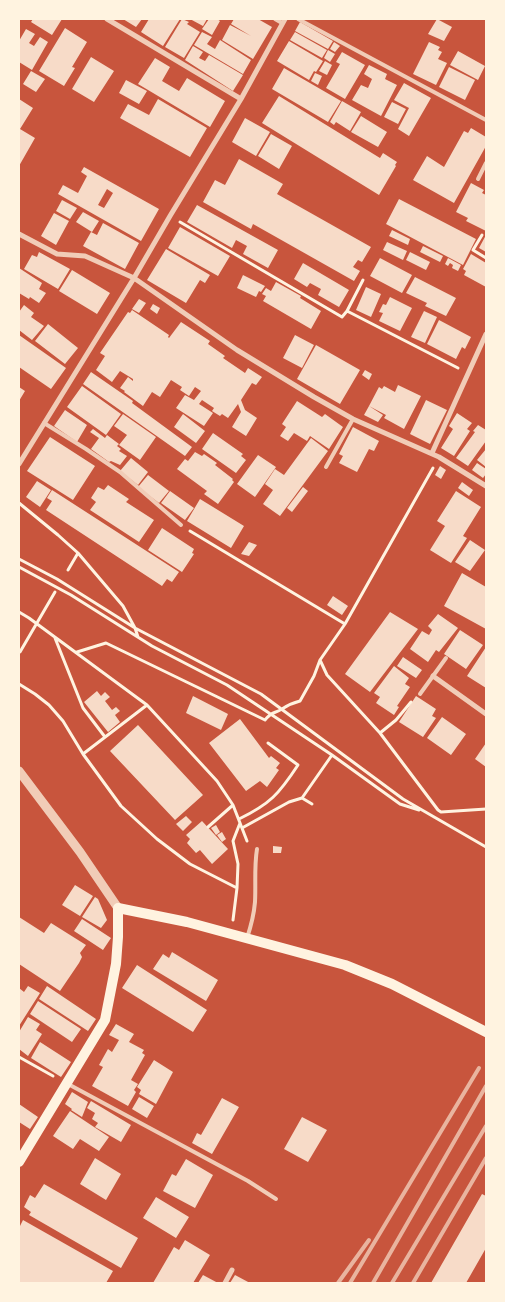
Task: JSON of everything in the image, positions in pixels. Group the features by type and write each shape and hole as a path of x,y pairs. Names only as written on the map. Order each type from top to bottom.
{"main road":[{"path":"19,1162 105,1020 116,964 118,908 187,922 345,965 392,984 486,1032"}],"street":[{"path":"107,19 241,99"},
{"path":"19,464 134,278 241,99 283,21"},
{"path":"19,234 58,254 85,256 134,278 237,350 352,418 432,453 486,486"},
{"path":"432,453 486,334"},
{"path":"433,676 486,714"},
{"path":"19,771 80,852 118,908"},
{"path":"225,1283 232,1270"}],"lane":[{"path":"275,19 283,21"},
{"path":"298,19 486,120"},
{"path":"478,179 486,163"},
{"path":"326,467 352,418"},
{"path":"44,424 120,472 181,525"},
{"path":"420,694 446,658"},
{"path":"247,938 255,902 254,861 257,849"},
{"path":"66,1083 248,1181 276,1199"}],"path":[{"path":"170,216 342,317 363,280"},
{"path":"482,235 473,250 486,258"},
{"path":"347,311 467,373"},
{"path":"77,653 106,643 265,720 271,712 281,710 287,704 300,701 314,676 320,660 345,624 439,457"},
{"path":"19,503 78,554 123,606 138,637"},
{"path":"181,525 345,624"},
{"path":"68,570 78,554"},
{"path":"19,559 57,579 135,628 262,694 403,799 486,848"},
{"path":"19,567 71,595 138,637 227,685 271,712 400,804 427,813"},
{"path":"19,652 55,592"},
{"path":"19,612 147,705 217,780 233,804 248,842"},
{"path":"55,638 83,708 105,737"},
{"path":"320,660 327,675 380,733 438,810 441,812 486,809"},
{"path":"20,685 49,704 63,721 83,754 121,806 157,839 190,864 237,888"},
{"path":"83,754 147,705"},
{"path":"380,733 409,705"},
{"path":"232,921 237,888 238,864 233,841 239,821 271,800 283,789 298,765 268,743"},
{"path":"242,828 289,802 302,798 332,755"},
{"path":"302,798 312,804"},
{"path":"208,827 233,804"},
{"path":"19,1056 66,1083"}],"building":[{"path":"33,19 62,19 52,35 31,22"},
{"path":"123,19 142,19 136,27"},
{"path":"149,19 180,19 163,46 141,32"},
{"path":"182,19 189,22 187,24 200,32 184,58 165,47"},
{"path":"190,19 207,19 203,26"},
{"path":"209,19 220,21 212,35 202,29"},
{"path":"234,19 258,19 272,27 253,59 222,40 230,25 251,36 231,24"},
{"path":"437,19 452,27 444,41 428,34"},
{"path":"300,22 333,41 328,49 295,31"},
{"path":"65,28 87,42 72,67 75,68 64,86 39,71"},
{"path":"26,29 35,34 29,43 34,46 40,37 48,42 32,70 19,62 19,41"},
{"path":"202,32 212,37 207,44 215,49 220,40 251,60 243,74 194,45"},
{"path":"295,32 327,50 322,58 290,40"},
{"path":"289,41 323,61 309,80 277,61"},
{"path":"334,42 340,46 335,52 330,49"},
{"path":"429,42 440,47 438,50 442,52 438,59 447,63 436,85 413,74"},
{"path":"193,46 203,52 199,58 205,61 209,55 243,75 233,91 185,60"},
{"path":"328,50 335,54 330,62 324,58"},
{"path":"458,51 485,66 478,80 450,65"},
{"path":"342,52 365,65 345,99 326,88 340,64 336,62"},
{"path":"91,57 114,71 94,102 72,89"},
{"path":"155,58 170,67 162,81 179,91 187,78 225,101 210,127 138,84"},
{"path":"325,61 332,65 327,75 319,71"},
{"path":"369,65 387,74 385,79 397,85 381,116 352,100 361,85 368,88 372,79 364,74"},
{"path":"449,67 475,80 465,100 439,87"},
{"path":"284,68 341,101 328,122 272,89"},
{"path":"31,71 45,79 36,92 23,84"},
{"path":"315,73 322,76 318,85 311,81"},
{"path":"126,80 147,91 139,104 119,93"},
{"path":"404,83 431,98 409,136 398,129 409,108 394,100"},
{"path":"279,96 380,158 383,153 397,162 379,195 262,123"},
{"path":"19,99 33,108 20,129 35,138 19,166"},
{"path":"158,99 207,128 190,157 120,118 128,104 149,115"},
{"path":"342,101 361,112 350,131 336,122 334,125 330,122"},
{"path":"392,102 406,109 398,124 384,117"},
{"path":"361,116 387,132 378,147 351,132"},
{"path":"245,118 270,132 256,156 232,142"},
{"path":"471,128 486,137 486,146 454,203 413,180 427,156 444,167 464,131 468,133"},
{"path":"271,134 292,146 279,169 258,156"},
{"path":"239,159 283,184 277,194 371,247 362,262 358,260 353,267 360,271 354,281 253,224 251,229 203,202 215,180 225,185"},
{"path":"84,167 159,209 141,241 58,194 63,185 78,193 87,176 81,172","holes":["107,189 113,193 104,208 98,205"]},
{"path":"471,183 484,190 482,193 486,195 486,231 466,221 468,218 456,212"},
{"path":"399,199 476,239 463,265 386,224"},
{"path":"62,200 77,208 70,219 56,211"},
{"path":"197,205 278,250 268,268 243,254 247,246 236,240 232,248 187,222"},
{"path":"83,212 99,221 92,232 76,222"},
{"path":"54,213 69,221 56,245 41,236"},
{"path":"103,223 139,243 125,269 83,246 91,232 97,235"},
{"path":"180,227 230,256 218,276 168,248"},
{"path":"392,230 410,239 408,245 389,236"},
{"path":"486,235 486,252 479,248"},
{"path":"387,242 407,251 403,260 383,250"},
{"path":"423,246 443,256 440,262 420,252"},
{"path":"166,249 210,275 205,283 200,280 186,303 147,280"},
{"path":"39,252 70,269 58,289 24,269 32,255 37,257"},
{"path":"410,252 430,262 426,270 406,260"},
{"path":"471,254 486,263 486,287 464,275 466,271 463,269"},
{"path":"380,258 412,275 402,293 370,276"},
{"path":"448,258 461,265 458,271 452,268 453,265 450,263 448,266 445,264"},
{"path":"303,263 349,290 339,307 318,295 321,289 310,283 307,287 294,279"},
{"path":"19,268 42,283 39,289 46,293 39,303 19,293"},
{"path":"72,270 110,293 97,314 59,291"},
{"path":"243,275 265,286 256,297 237,288"},
{"path":"415,277 456,298 446,316 425,306 427,303 406,293"},
{"path":"276,282 301,296 300,298 321,311 311,329 263,301 266,296 262,294 266,288 271,291"},
{"path":"366,287 381,294 371,317 356,310"},
{"path":"390,297 412,308 400,331 379,321 383,313 379,312 383,304 386,305"},
{"path":"139,299 146,303 139,313 132,309"},
{"path":"153,304 160,308 157,314 150,309"},
{"path":"24,305 34,313 31,317 44,326 32,340 19,330 19,312"},
{"path":"132,310 169,335 169,338 181,322 210,341 208,344 225,356 223,358 245,373 248,368 262,377 256,385 252,383 241,400 245,410 257,418 246,436 232,427 241,412 238,404 228,418 212,411 214,408 202,400 199,404 213,413 204,426 176,408 185,395 194,400 201,391 195,387 189,396 180,390 182,387 171,380 160,397 152,392 143,406 120,388 128,377 133,381 133,379 120,371 112,382 96,370 105,356 100,353 128,312 130,313"},
{"path":"424,311 437,317 425,343 411,337"},
{"path":"439,320 471,337 465,349 462,347 456,359 427,344"},
{"path":"48,324 78,348 65,364 35,341"},
{"path":"19,335 66,368 51,389 19,367"},
{"path":"295,335 314,345 302,368 283,358"},
{"path":"316,345 360,370 340,404 297,379"},
{"path":"365,370 372,374 369,380 362,375"},
{"path":"91,372 133,401 132,403 192,447 185,456 83,384"},
{"path":"398,385 421,396 404,429 384,418 386,415 369,406 379,387 382,389 384,386 395,392"},
{"path":"82,386 121,414 106,435 67,407"},
{"path":"19,387 25,391 19,401"},
{"path":"426,400 447,410 430,444 410,434"},
{"path":"297,401 322,417 325,414 343,427 329,449 310,436 307,441 294,433 288,441 280,436 286,427 282,424"},
{"path":"369,406 383,415 378,422 364,415"},
{"path":"65,410 87,425 77,442 54,426"},
{"path":"457,413 472,423 467,429 470,431 454,456 441,448 453,429 449,426"},
{"path":"123,414 156,437 140,460 119,445 127,435 114,426"},
{"path":"183,414 205,431 196,443 174,427"},
{"path":"478,425 486,430 486,441 468,466 456,458"},
{"path":"353,427 379,441 374,451 369,449 357,472 339,463 343,456 339,454"},
{"path":"93,429 105,438 107,435 119,444 117,446 121,449 119,451 127,456 120,465 109,462 91,449 99,438 90,432"},
{"path":"213,433 243,454 241,456 246,460 236,473 202,449"},
{"path":"50,437 95,466 73,500 27,471"},
{"path":"311,438 328,451 280,516 263,504 273,490 265,484 275,469 284,475"},
{"path":"486,449 486,467 477,460"},
{"path":"195,452 202,456 204,454 217,463 215,465 233,479 234,482 218,504 204,494 207,491 177,469 185,459 188,461"},
{"path":"258,455 276,467 255,497 237,484"},
{"path":"131,458 148,472 138,485 120,471"},
{"path":"477,463 486,469 486,474 483,478 472,470"},
{"path":"440,466 446,470 441,479 435,475"},
{"path":"148,475 169,491 159,503 138,487"},
{"path":"37,481 51,490 40,507 26,497"},
{"path":"462,482 473,490 469,496 458,488"},
{"path":"108,485 129,499 126,502 154,520 139,542 90,510 96,502 91,498 98,487 104,490"},
{"path":"303,487 308,491 292,512 287,508"},
{"path":"52,490 179,572 172,582 167,579 162,586 46,510 52,501 47,498"},
{"path":"170,491 194,508 185,520 161,503"},
{"path":"456,491 481,507 463,536 467,538 451,563 430,550 445,526 437,521"},
{"path":"200,499 244,526 231,548 187,521"},
{"path":"162,528 194,549 192,553 194,554 182,572 148,550"},
{"path":"470,540 485,550 470,571 455,562"},
{"path":"249,542 257,545 249,556 241,554"},
{"path":"462,573 486,587 486,629 444,606"},
{"path":"333,596 348,606 342,615 327,605"},
{"path":"390,612 418,629 370,692 345,674"},
{"path":"438,614 458,628 439,652 436,650 428,662 410,649 422,631 429,635 432,630 428,626"},
{"path":"460,630 483,645 466,669 444,654"},
{"path":"486,647 486,688 467,676"},
{"path":"403,657 422,670 416,678 397,666"},
{"path":"394,666 409,678 405,684 410,687 397,706 399,707 394,715 376,703 380,697 374,693"},
{"path":"97,691 101,696 105,692 110,697 105,701 112,710 116,707 120,711 115,715 120,722 108,732 84,702"},
{"path":"193,696 228,714 221,730 186,713"},
{"path":"416,696 436,709 432,716 436,718 423,737 399,722"},
{"path":"442,717 466,734 451,755 427,738"},
{"path":"240,719 269,758 271,756 280,763 276,768 279,770 267,787 260,781 246,791 209,743"},
{"path":"138,725 203,795 175,820 110,751"},
{"path":"486,743 486,767 475,759"},
{"path":"186,816 192,822 183,831 176,824"},
{"path":"202,821 228,849 212,864 200,850 196,853 187,843 190,839 186,835"},
{"path":"216,825 220,832 216,835 211,828"},
{"path":"222,832 226,839 222,842 217,835"},
{"path":"273,846 282,847 281,853 273,853"},
{"path":"75,885 93,896 80,916 62,905"},
{"path":"95,897 98,899 107,920 101,928 82,917"},
{"path":"19,917 44,933 51,923 86,945 80,953 82,957 79,963 60,991 19,964"},
{"path":"82,919 111,938 103,950 74,931"},
{"path":"172,952 218,980 206,1001 153,969 163,954 169,958"},
{"path":"137,965 207,1010 193,1032 122,988"},
{"path":"28,986 40,993 19,1026 19,988 24,992"},
{"path":"47,986 96,1019 88,1031 39,999"},
{"path":"38,1001 81,1029 72,1042 30,1014"},
{"path":"28,1017 40,1024 36,1030 42,1034 28,1056 19,1049 19,1032"},
{"path":"116,1024 134,1034 129,1042 144,1050 142,1053 145,1055 131,1080 138,1084 128,1106 92,1086 103,1067 99,1065 108,1049 112,1052 119,1040 109,1035"},
{"path":"40,1042 71,1062 61,1077 31,1058"},
{"path":"154,1060 173,1072 156,1104 139,1094 141,1090 137,1087"},
{"path":"72,1092 88,1102 82,1117 65,1104"},
{"path":"139,1097 154,1106 147,1118 132,1109"},
{"path":"222,1098 239,1107 212,1154 192,1143 197,1133 201,1135"},
{"path":"91,1101 131,1125 121,1142 95,1127 98,1123 92,1119 95,1113 87,1108"},
{"path":"19,1104 38,1117 30,1129 19,1122"},
{"path":"70,1111 109,1137 99,1151 80,1139 73,1149 53,1136"},
{"path":"302,1117 327,1130 308,1162 284,1149"},
{"path":"95,1158 121,1174 106,1200 80,1184"},
{"path":"186,1159 213,1175 195,1208 163,1191 172,1174 176,1176"},
{"path":"44,1184 138,1238 121,1268 29,1215 31,1212 24,1207 30,1195 35,1198"},
{"path":"482,1194 486,1196 486,1248 466,1283 431,1283"},
{"path":"156,1197 189,1217 176,1238 143,1218"},
{"path":"23,1220 113,1271 106,1283 19,1282 19,1228"},
{"path":"185,1240 210,1255 193,1283 153,1283 174,1247 179,1250"},
{"path":"203,1275 218,1283 198,1283"},
{"path":"235,1275 250,1283 230,1283"}],"railway":[{"path":"350,1283 479,1068"},
{"path":"373,1283 486,1086"},
{"path":"392,1283 486,1126"},
{"path":"413,1283 486,1158"},
{"path":"338,1283 369,1240"}]}
